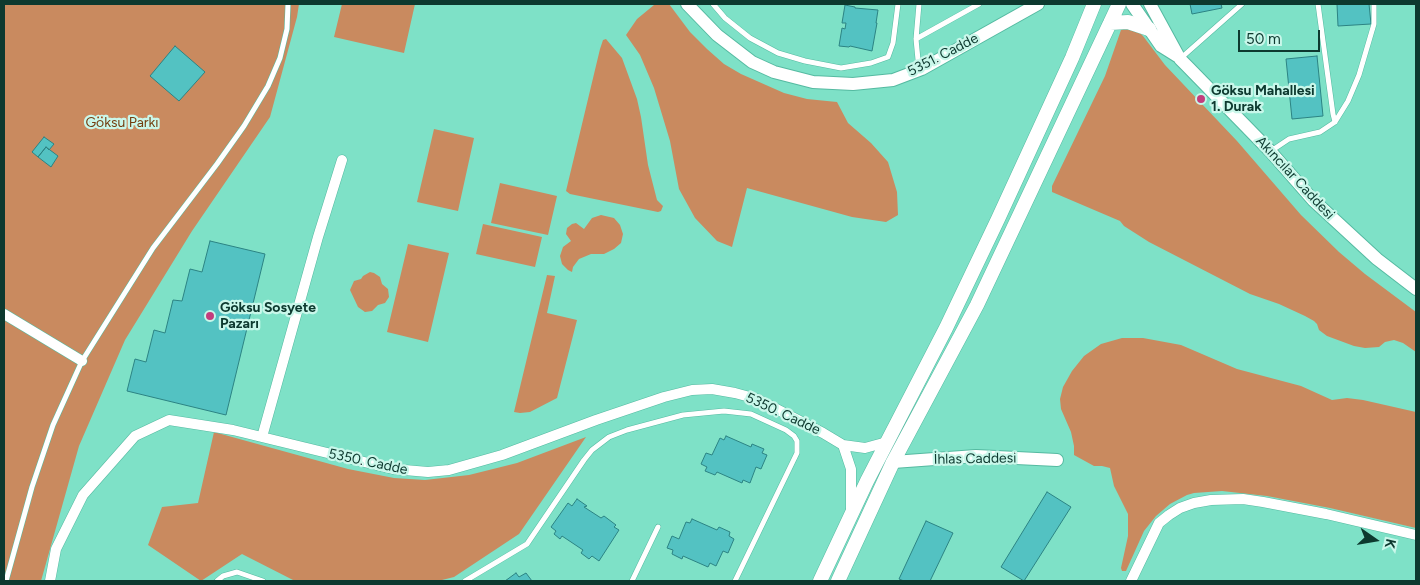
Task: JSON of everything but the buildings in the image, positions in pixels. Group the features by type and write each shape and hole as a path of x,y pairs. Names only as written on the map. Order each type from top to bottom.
{"main road":[{"path":"838,581 893,462 977,305 1119,4"},
{"path":"820,581 994,228 1093,7"},
{"path":"1110,23 1128,22 1149,29"}],"street":[{"name":"5351. Cadde","path":"687,4 717,35 752,62 774,72 813,82 853,84 893,80 919,70 1038,4"},
{"name":"Akıncılar Caddesi","path":"1132,4 1161,46 1180,59 1270,151 1313,200 1377,260 1416,289"},
{"name":"Akıncılar Caddesi","path":"1150,4 1180,59"},
{"path":"262,437 318,236 342,160"},
{"path":"4,314 82,361"},
{"name":"5350. Cadde","path":"50,581 56,549 83,495 134,436 169,420 233,430 393,469 428,472 449,470 502,455 596,420 664,397 692,390 712,389 757,399 843,445 864,448 889,438"},
{"path":"843,445 851,469 851,516"},
{"name":"İhlas Caddesi","path":"893,462 976,456 1057,460"},
{"path":"1131,581 1159,523 1180,508 1203,502 1225,499 1263,502 1326,514 1416,535"}],"lane":[{"path":"6,581 32,487 53,425 82,361 153,248 244,126 268,86 280,58 288,29 288,4"},
{"path":"713,4 725,18 750,38 778,52 805,61 841,68 871,63 888,57 894,43 898,4"},
{"path":"919,4 916,39 919,70"},
{"path":"916,39 979,4"},
{"path":"1235,11 1237,4"},
{"path":"1180,59 1242,4"},
{"path":"1318,4 1326,52 1332,114 1335,122"},
{"path":"1270,151 1289,139 1320,132 1335,122 1348,101 1359,76 1374,24 1374,4"},
{"path":"465,581 526,544 584,460 592,450 609,437 627,430 683,416 724,411 751,414 786,430 797,440 797,453 735,581"},
{"path":"632,581 658,527"},
{"path":"217,581 224,576 237,572 264,581"}],"green space":[{"name":"Göksu Parkı","path":"4,4 299,4 270,117 192,231 125,340 79,446 41,581 4,581"},
{"path":"342,4 415,4 404,53 334,37"},
{"path":"669,4 690,32 707,49 724,64 741,74 784,93 807,99 837,102 848,123 871,143 888,162 897,192 898,215 886,222 852,217 747,188 732,247 717,241 695,218 679,189 670,141 654,88 640,55 626,35 637,19 654,5"},
{"path":"1124,27 1134,27 1143,36 1165,65 1237,141 1301,215 1365,274 1416,312 1416,352 1403,343 1394,340 1385,342 1379,347 1365,348 1327,336 1319,330 1314,321 1305,316 1250,294 1149,242 1124,226 1120,221 1052,192 1052,186 1105,76 1121,30"},
{"path":"606,39 622,58 637,99 648,165 657,200 663,206 661,211 658,212 570,194 566,191 600,49 603,40"},
{"path":"434,129 474,138 458,211 417,202"},
{"path":"500,183 557,196 548,235 491,223"},
{"path":"601,215 614,218 620,225 623,234 621,243 604,254 591,254 579,259 572,272 568,270 562,264 560,256 563,247 571,241 566,234 567,228 576,223 584,229 592,218"},
{"path":"483,224 542,237 535,267 476,254"},
{"path":"408,244 449,253 428,342 387,332"},
{"path":"370,272 380,277 382,284 388,289 389,297 385,303 378,305 372,311 365,312 358,307 350,290 354,281 361,279"},
{"path":"547,275 555,276 547,313 577,320 557,398 530,412 514,412"},
{"path":"1122,338 1143,338 1181,345 1237,369 1301,386 1332,400 1347,398 1363,400 1416,412 1416,528 1267,496 1222,491 1194,493 1170,504 1156,516 1144,531 1126,571 1122,571 1128,536 1128,514 1114,486 1110,468 1094,466 1074,455 1071,432 1061,409 1060,399 1063,387 1072,371 1084,356 1101,344"},
{"path":"214,432 348,469 394,478 425,480 469,475 517,463 586,437 519,534 454,577 438,581 295,581 242,554 201,581 148,545 162,507 198,503"}],"place":[{"name":"Göksu Mahallesi 1. Durak","path":"1201,99"},
{"name":"Göksu Sosyete Pazarı","path":"210,316"}]}
